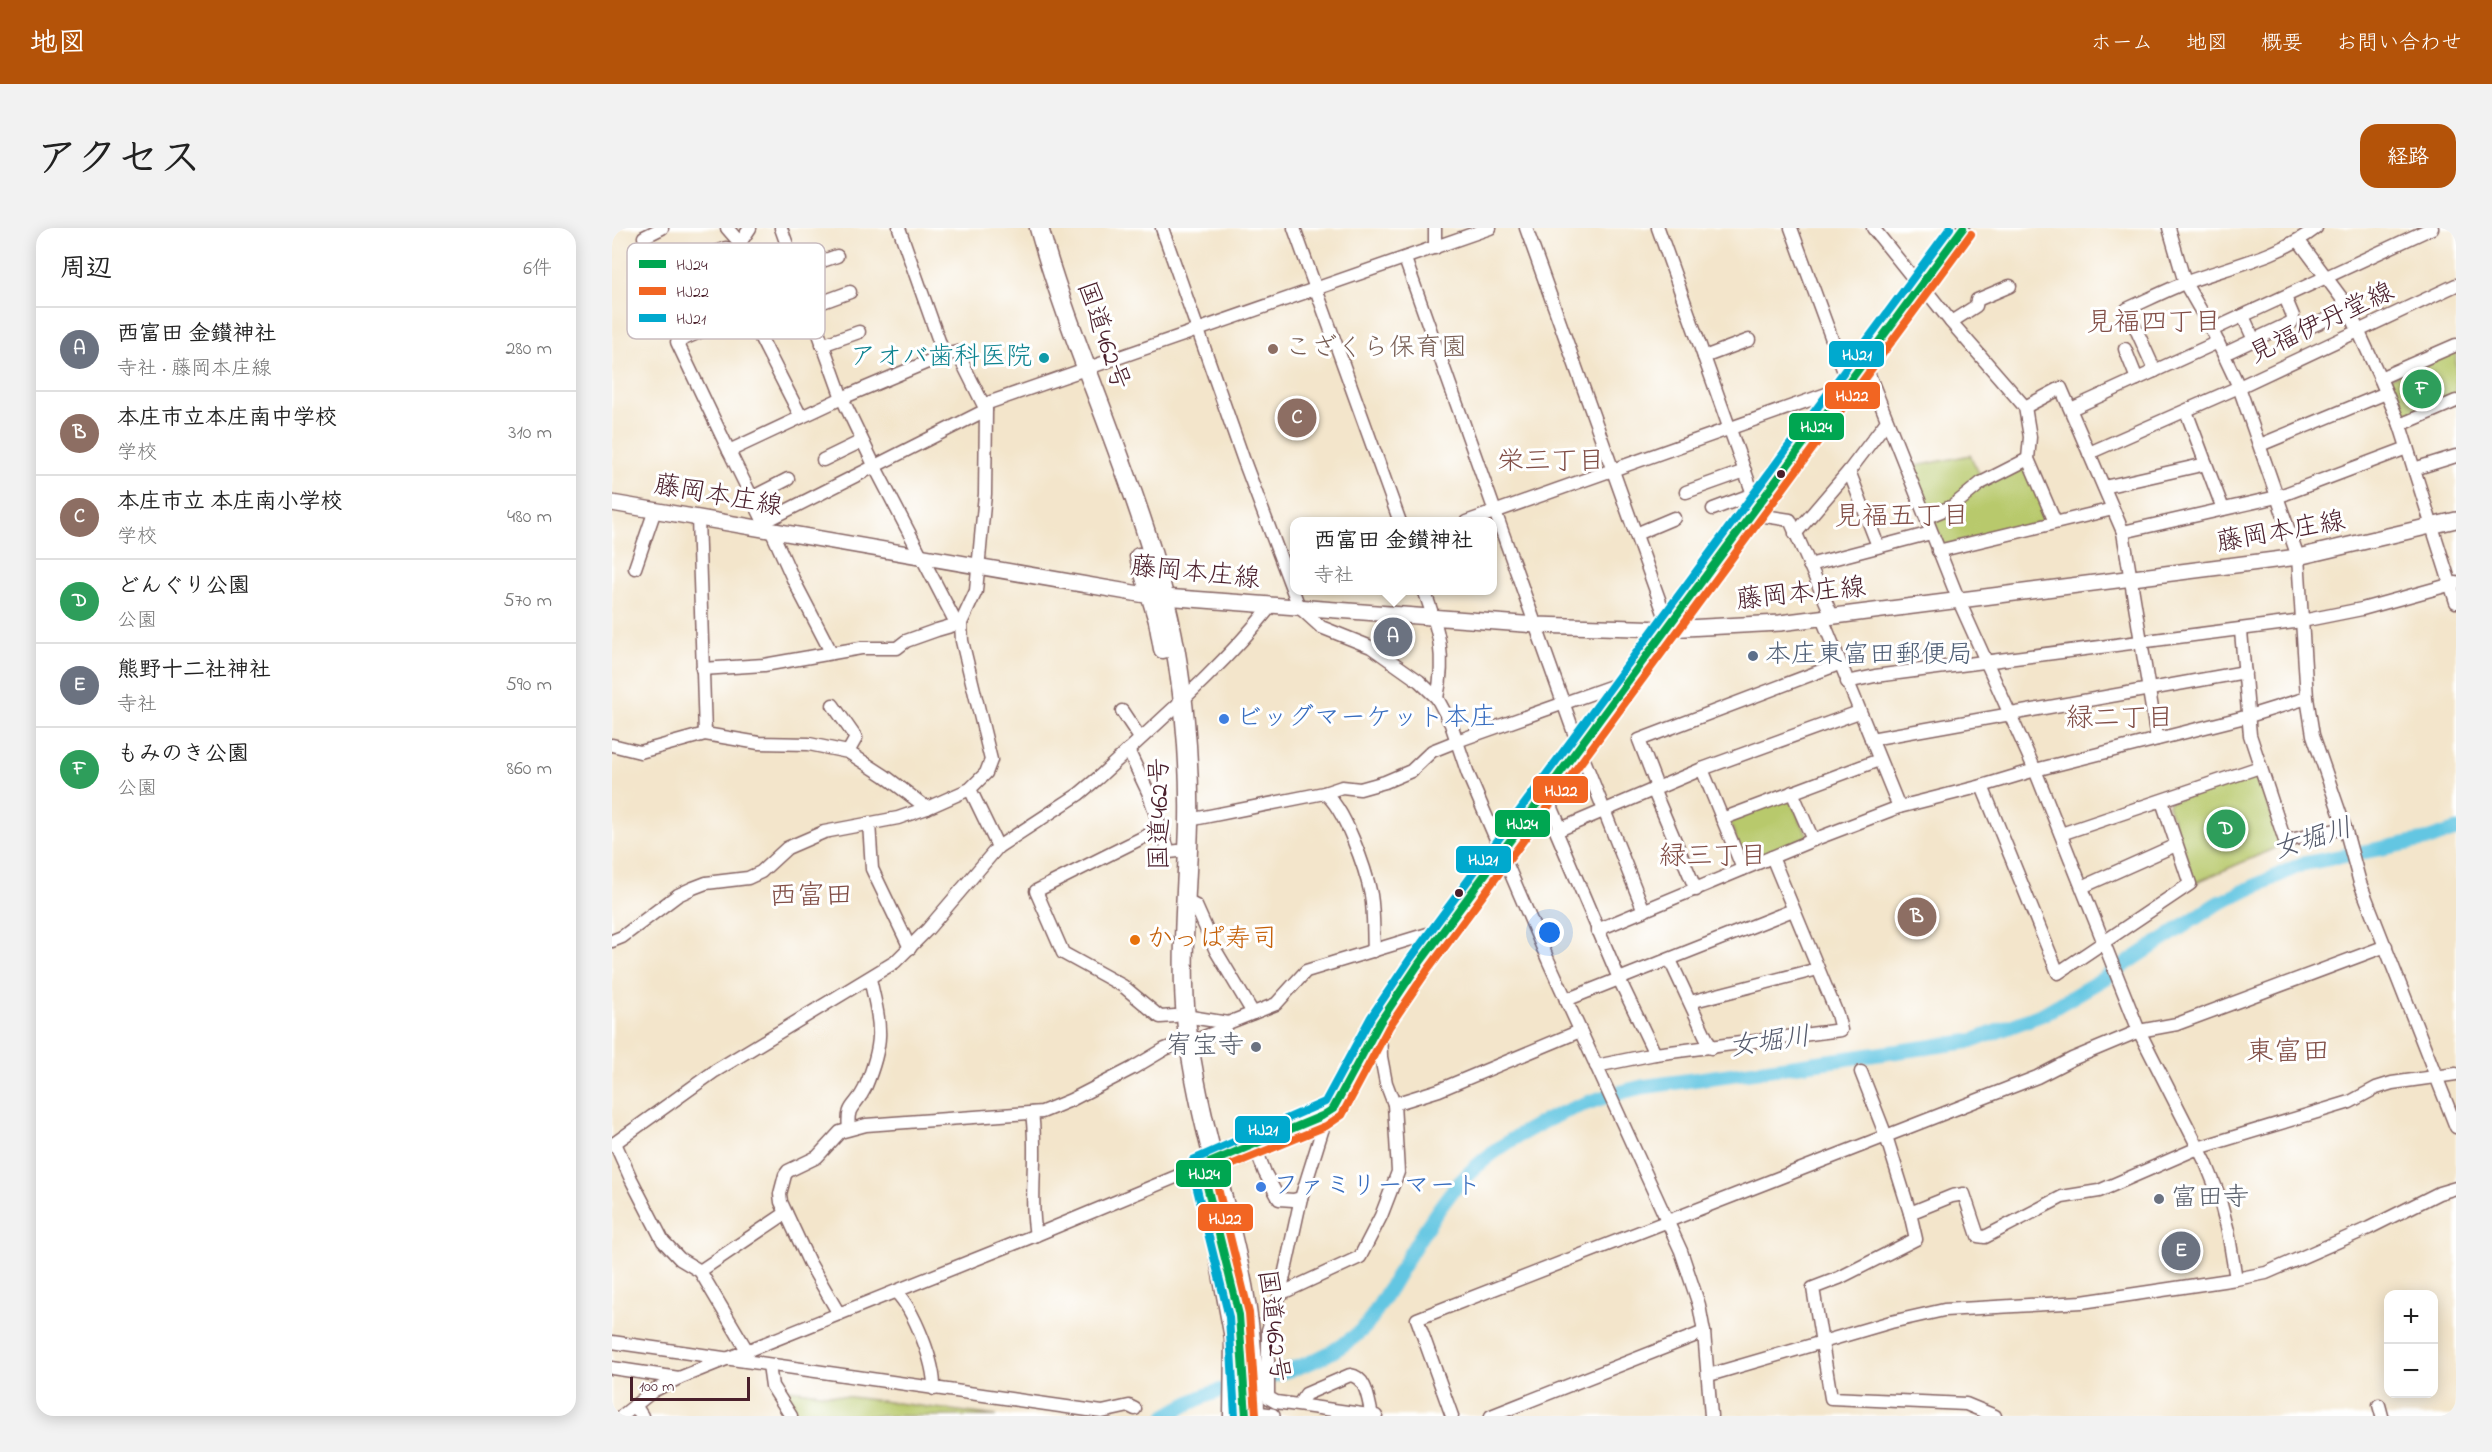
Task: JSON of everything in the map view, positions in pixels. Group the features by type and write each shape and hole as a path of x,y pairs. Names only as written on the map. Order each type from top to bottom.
{"highway":[{"name":"国道462号","path":"1029,228 1080,370 1139,515 1158,597 1178,704 1189,820 1180,1016"},
{"name":"国道462号","path":"1039,228 1080,370"},
{"name":"国道462号","path":"1178,704 1178,851 1174,939 1180,1016 1216,1219 1215,1237 1230,1312 1250,1360"},
{"name":"国道462号","path":"1207,1164 1239,1267 1250,1360"},
{"path":"1250,1360 1252,1409"}],"main road":[{"name":"藤岡本庄線","path":"612,503 766,527 979,568 1158,597 1536,625 1667,629 1780,623 2298,557 2456,520"}],"street":[{"path":"644,237 662,228"},
{"path":"727,228 735,243"},
{"path":"741,243 750,228"},
{"path":"899,228 944,355"},
{"path":"1162,228 1244,461 1290,580"},
{"path":"1294,228 1398,517"},
{"path":"1435,228 1435,248"},
{"path":"766,527 986,407 1080,370 1317,290 1490,228"},
{"path":"1526,228 1665,616 1667,629"},
{"path":"1658,228 1744,471 1756,498"},
{"path":"1791,228 1845,388"},
{"path":"1873,228 2025,407 2030,437 2028,459 2055,522"},
{"path":"622,1416 639,1411 653,1391 679,1378 1036,1235 1322,1116 1333,1109 1380,1022 1418,965 1752,514 1756,498 1845,388 1963,228"},
{"path":"2089,453 2239,387 2212,330 2186,283 2169,228"},
{"path":"2155,371 2127,309 2186,283 2263,257 2299,241 2316,228"},
{"path":"2398,228 2404,241"},
{"path":"2212,330 2432,228"},
{"path":"2299,241 2348,310 2380,378 2400,425 2453,584 2456,602"},
{"path":"825,260 837,256"},
{"path":"1405,259 1579,747 1644,911"},
{"name":"見福伊丹堂線","path":"2456,285 2239,387 2298,557 2307,698 2313,735 2346,832 2360,883 2456,1127"},
{"path":"1951,322 1976,306 1977,300 2010,286"},
{"path":"825,298 849,292"},
{"path":"2071,409 2155,371 2221,348 2254,340 2292,322 2293,316 2285,297"},
{"path":"2305,329 2348,310"},
{"path":"2243,316 2254,340"},
{"path":"822,345 859,332"},
{"path":"683,339 677,342 751,498 831,652"},
{"path":"760,339 801,417"},
{"path":"820,339 842,398 862,441 955,621 961,623"},
{"path":"1704,357 1749,340"},
{"path":"2380,378 2456,345"},
{"path":"2125,349 2137,379"},
{"path":"612,941 693,888 706,883 748,878 761,872 788,848 804,839 824,832 898,818 970,789 986,773 991,760 962,641 961,623 976,591 979,568 985,494 986,407 957,352 944,355 842,398 729,451"},
{"path":"1864,362 1927,517 1938,551 2035,770 2139,1032 2198,1148 2218,1193 2228,1231 2236,1279"},
{"path":"1479,517 1845,388"},
{"path":"2025,407 2061,388 2113,509 2122,532 2157,739"},
{"path":"2260,446 2386,393"},
{"path":"2400,425 2456,401"},
{"path":"2186,411 2223,509"},
{"path":"1795,534 1849,471 1887,421"},
{"path":"823,460 862,441"},
{"path":"2122,532 2277,497 2407,448"},
{"path":"2414,469 2456,456"},
{"path":"1927,517 1953,506 1981,483 2028,459"},
{"path":"2104,487 2206,464"},
{"path":"1686,492 1744,471"},
{"path":"1849,471 1878,546"},
{"path":"751,498 788,479"},
{"path":"1713,509 1756,498"},
{"path":"1938,551 2113,509"},
{"path":"635,568 655,510"},
{"path":"1752,514 1790,520 1827,617 1839,664 1899,807"},
{"path":"698,518 705,734"},
{"path":"1636,534 1674,518"},
{"path":"1809,565 1931,533"},
{"path":"1847,682 2140,642 2241,631 2362,609 2453,584"},
{"path":"1295,595 1299,608 1321,627 1371,647 1419,681 1437,698 1451,724 1468,774 1502,854 1580,1031 1668,1220 1691,1278 1704,1332 1711,1416"},
{"path":"1425,595 1440,636 1441,674 1437,698"},
{"path":"748,1352 700,1271 680,1259 663,1241 613,1144 715,1071 870,979 910,948 998,847 1079,794 1241,643 1271,606"},
{"path":"702,669 764,664 861,648 897,648 906,641 961,623"},
{"path":"2241,631 2250,735 2285,841 2346,832"},
{"path":"1696,890 1655,788 1639,740 1680,722 1839,664"},
{"path":"1871,740 2245,672"},
{"path":"1189,820 1324,793 1342,787 1360,789 1385,782 1411,771 1432,751 1457,741 1618,684 1625,686"},
{"path":"1597,930 1813,840 1899,807 2249,716 2307,698"},
{"path":"833,705 856,738 848,752"},
{"path":"1122,711 1140,738"},
{"path":"1655,1054 1597,930 1556,831 1702,768 1859,712"},
{"path":"612,745 640,752 705,734 759,743 809,744 848,752 885,776 927,808"},
{"path":"1128,750 1148,792 1168,852 1178,851"},
{"path":"1722,819 1879,760"},
{"path":"2061,834 2260,767"},
{"path":"1702,768 1743,869"},
{"path":"1982,786 2058,973 2106,946 2190,884 2162,801"},
{"path":"970,789 998,847"},
{"path":"1792,792 1813,840"},
{"path":"1324,793 1330,797 1341,812 1371,895 1374,951"},
{"path":"1546,794 1561,829"},
{"path":"869,824 872,869 910,948"},
{"path":"1160,829 1036,891 1063,953 1123,986 1160,1017 1180,1016 1228,1023"},
{"path":"2082,887 2176,845"},
{"path":"1596,1066 1655,1054 1841,1030 1842,1026 1772,857"},
{"path":"1186,901 1196,906 1216,951 1253,1013"},
{"path":"1566,1000 1620,981 1793,910"},
{"path":"839,1314 809,1262 786,1213 780,1194 785,1175 817,1157 840,1132 866,1125 1032,1113 1071,1100 1133,1068 1165,1048 1219,1031 1228,1023 1276,1004 1306,971 1431,933 1442,935"},
{"path":"1452,1416 1417,1319 2037,1077 2072,1059 2139,1032 2177,1024 2386,946"},
{"path":"1670,960 1712,1048"},
{"path":"1690,1002 1818,969"},
{"path":"849,1129 849,1110 864,1091 876,1058 880,1038 880,1024 870,979"},
{"path":"1280,1294 1360,1257 1381,1216 1398,1172 1394,1104 1386,1083 1383,1066 1380,1022"},
{"path":"1394,1104 1439,1090 1580,1031"},
{"path":"1861,1072 1886,1136 1916,1239 1839,1278 1813,1288 1831,1398 1966,1404 1995,1416"},
{"path":"1910,1213 1952,1196 1964,1194 1977,1236 1985,1237 2062,1197 2099,1191 2198,1148 2350,1102 2376,1088 2392,1083 2456,1074"},
{"path":"1032,1113 1035,1132 1033,1202 1036,1235"},
{"path":"1252,1409 1250,1360 1280,1294 1301,1198 1323,1128 1322,1116"},
{"path":"1254,1144 1265,1173 1279,1199 1301,1198"},
{"path":"1709,1375 1891,1322 1944,1310 2082,1302 2266,1273 2369,1228 2439,1193 2456,1188"},
{"path":"700,1271 786,1213"},
{"path":"896,1292 904,1300 918,1331 931,1369 934,1389"},
{"path":"1491,1416 1704,1332"},
{"path":"612,1342 1102,1412 1129,1406 1135,1409"},
{"path":"770,1365 772,1386 790,1416"},
{"path":"612,1368 679,1378"},
{"path":"1252,1409 1269,1398 1276,1402 1374,1416 1362,1380 1357,1376 1350,1375 1306,1394 1301,1401"}],"green space":[{"path":"2456,348 2456,397 2405,419 2401,417 2384,381"},
{"path":"1970,455 1982,479 2024,464 2052,520 1944,546 1911,467"},
{"path":"2257,773 2282,845 2195,883 2168,805 2169,802"},
{"path":"1789,797 1808,836 1744,862 1729,819"},
{"path":"774,1387 997,1416 793,1416"}],"waterway":[{"name":"女堀川","path":"1166,1416 1209,1394 1296,1368 1334,1351 1351,1339 1367,1325 1427,1226 1450,1194 1490,1155 1537,1125 1563,1113 1589,1102 1642,1087 1972,1041 2043,1014 2103,979 2215,905 2302,864 2429,839 2456,830"}],"transit line":[{"name":"HJ21","path":"1235,1416 1229,1317 1192,1169 1193,1160 1325,1102 1371,1017 1410,959 1950,228"},
{"name":"HJ24","path":"1246,1416 1239,1315 1202,1166 1322,1116 1333,1109 1380,1022 1418,965 1963,228"},
{"name":"HJ22","path":"1256,1415 1249,1313 1214,1172 1326,1126 1342,1115 1389,1027 1427,971 1971,234"}],"place":[{"name":"こざくら保育園","path":"1273,349"},
{"name":"アオバ歯科医院","path":"1044,358"},
{"name":"もみのき公園","path":"2422,389"},
{"name":"本庄市立 本庄南小学校","path":"1297,418"},
{"name":"西富田 金鑚神社","path":"1393,637"},
{"name":"本庄東富田郵便局","path":"1753,656"},
{"name":"ビッグマーケット本庄","path":"1224,719"},
{"name":"どんぐり公園","path":"2226,829"},
{"name":"本庄市立本庄南中学校","path":"1917,917"},
{"name":"かっぱ寿司","path":"1135,940"},
{"name":"宥宝寺","path":"1256,1047"},
{"name":"ファミリーマート","path":"1261,1187"},
{"name":"富田寺","path":"2159,1199"},
{"name":"熊野十二社神社","path":"2181,1251"}],"district":[{"name":"見福四丁目","path":"2154,323"},
{"name":"栄三丁目","path":"1551,462"},
{"name":"見福五丁目","path":"1902,517"},
{"name":"緑二丁目","path":"2120,719"},
{"name":"緑三丁目","path":"1713,857"},
{"name":"西富田","path":"811,897"},
{"name":"東富田","path":"2288,1053"}]}
